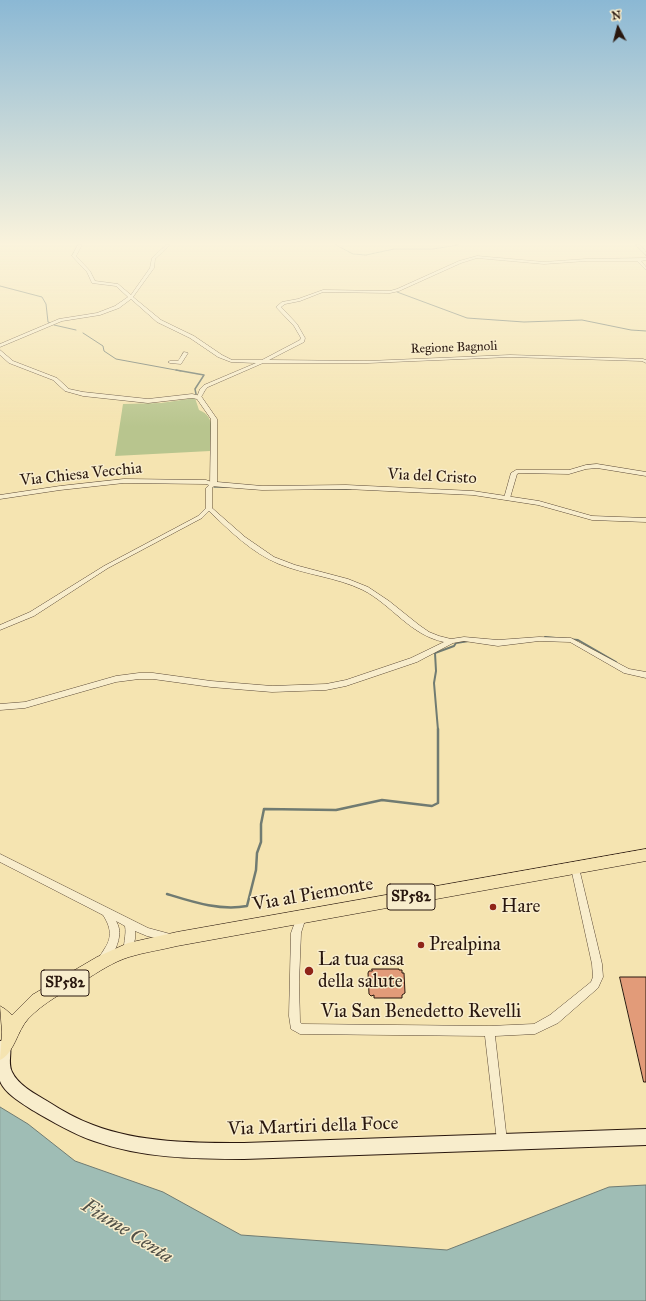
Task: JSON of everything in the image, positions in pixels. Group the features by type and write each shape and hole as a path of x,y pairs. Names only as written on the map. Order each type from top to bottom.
{"main road":[{"name":"Via al Piemonte","path":"0,1014 10,1013 30,1006 102,962 128,950 177,939 646,855"},
{"name":"Via al Piemonte","path":"2,1050 8,1040 10,1031 22,1014 30,1006"},
{"path":"0,1014 7,1020 10,1031"},
{"name":"Via Martiri della Foce","path":"2,1050 2,1071 20,1092 35,1104 92,1132 115,1139 153,1146 192,1151 244,1151 646,1137"}],"street":[{"path":"0,346 61,320 98,314 117,306"},
{"name":"Regione Bagnoli","path":"141,306 158,321 192,337 220,356 231,360 368,362 526,356 642,360 646,362"},
{"path":"199,397 202,389 206,386 233,376 302,341 303,338 292,320 278,307 279,306"},
{"path":"0,352 11,362 55,379 67,390 83,394 148,401 192,396 199,397 214,419 213,484 209,488 210,508 254,547 270,557 282,563 360,587 379,598 419,629 442,640 452,641 464,639 498,644 539,639 571,640 626,671 646,675"},
{"path":"170,362 179,363 186,353"},
{"path":"507,498 514,473 518,471 569,472 586,467 597,466 646,474"},
{"name":"Via Chiesa Vecchia","path":"0,497 104,483 145,481 206,482 213,484"},
{"name":"Via del Cristo","path":"213,484 262,488 346,487 447,490 539,503 592,518 646,520"},
{"path":"195,520 206,508 209,497"},
{"path":"0,628 32,614 112,564 195,520 206,513 210,508"},
{"path":"0,707 25,705 116,679 139,676 153,676 211,684 272,689 326,687 346,683 414,660 452,641"},
{"name":"Via al Piemonte","path":"0,858 147,932 177,939"},
{"name":"Via San Benedetto Revelli","path":"301,917 296,933 294,1009 295,1025 300,1029 489,1031 535,1029 554,1019 595,985 598,977 597,964 575,868"},
{"name":"Via al Piemonte","path":"102,962 112,947 115,937 114,924 106,911"},
{"path":"126,921 130,927 131,936 128,950"},
{"path":"489,1031 502,1141"}],"green space":[{"path":"195,398 199,410 205,413 211,422 212,433 210,451 115,456 123,404 161,403"}],"water":[{"name":"Fiume Centa","path":"0,1107 28,1124 75,1161 163,1192 241,1235 447,1250 609,1187 646,1185 646,1301 0,1301"}],"building":[{"path":"372,969 402,970 402,973 404,973 405,993 402,995 402,998 374,998 374,995 371,996 369,994 368,973 369,971 372,971"},
{"path":"620,977 646,977 646,1082 644,1082"}],"waterway":[{"path":"46,306 48,322 50,323"},
{"path":"434,306 467,318 524,322 582,320 631,330 646,331"},
{"path":"54,325 76,330"},
{"path":"83,333 103,346 104,351 116,359 181,371"},
{"path":"176,370 204,375 195,389 196,394"},
{"path":"214,487 229,487"},
{"path":"314,489 351,489"},
{"path":"545,637 578,640 616,662"},
{"path":"438,730 434,683 436,671 435,653 454,646 456,643 469,641"},
{"path":"167,894 217,907 247,906 256,870 257,853 261,842 261,824 264,809 336,810 382,800 432,806 438,803 438,730"}],"place":[{"name":"Hare","path":"493,907"},
{"name":"Prealpina","path":"421,945"},
{"name":"La tua casa della salute","path":"309,971"}]}
